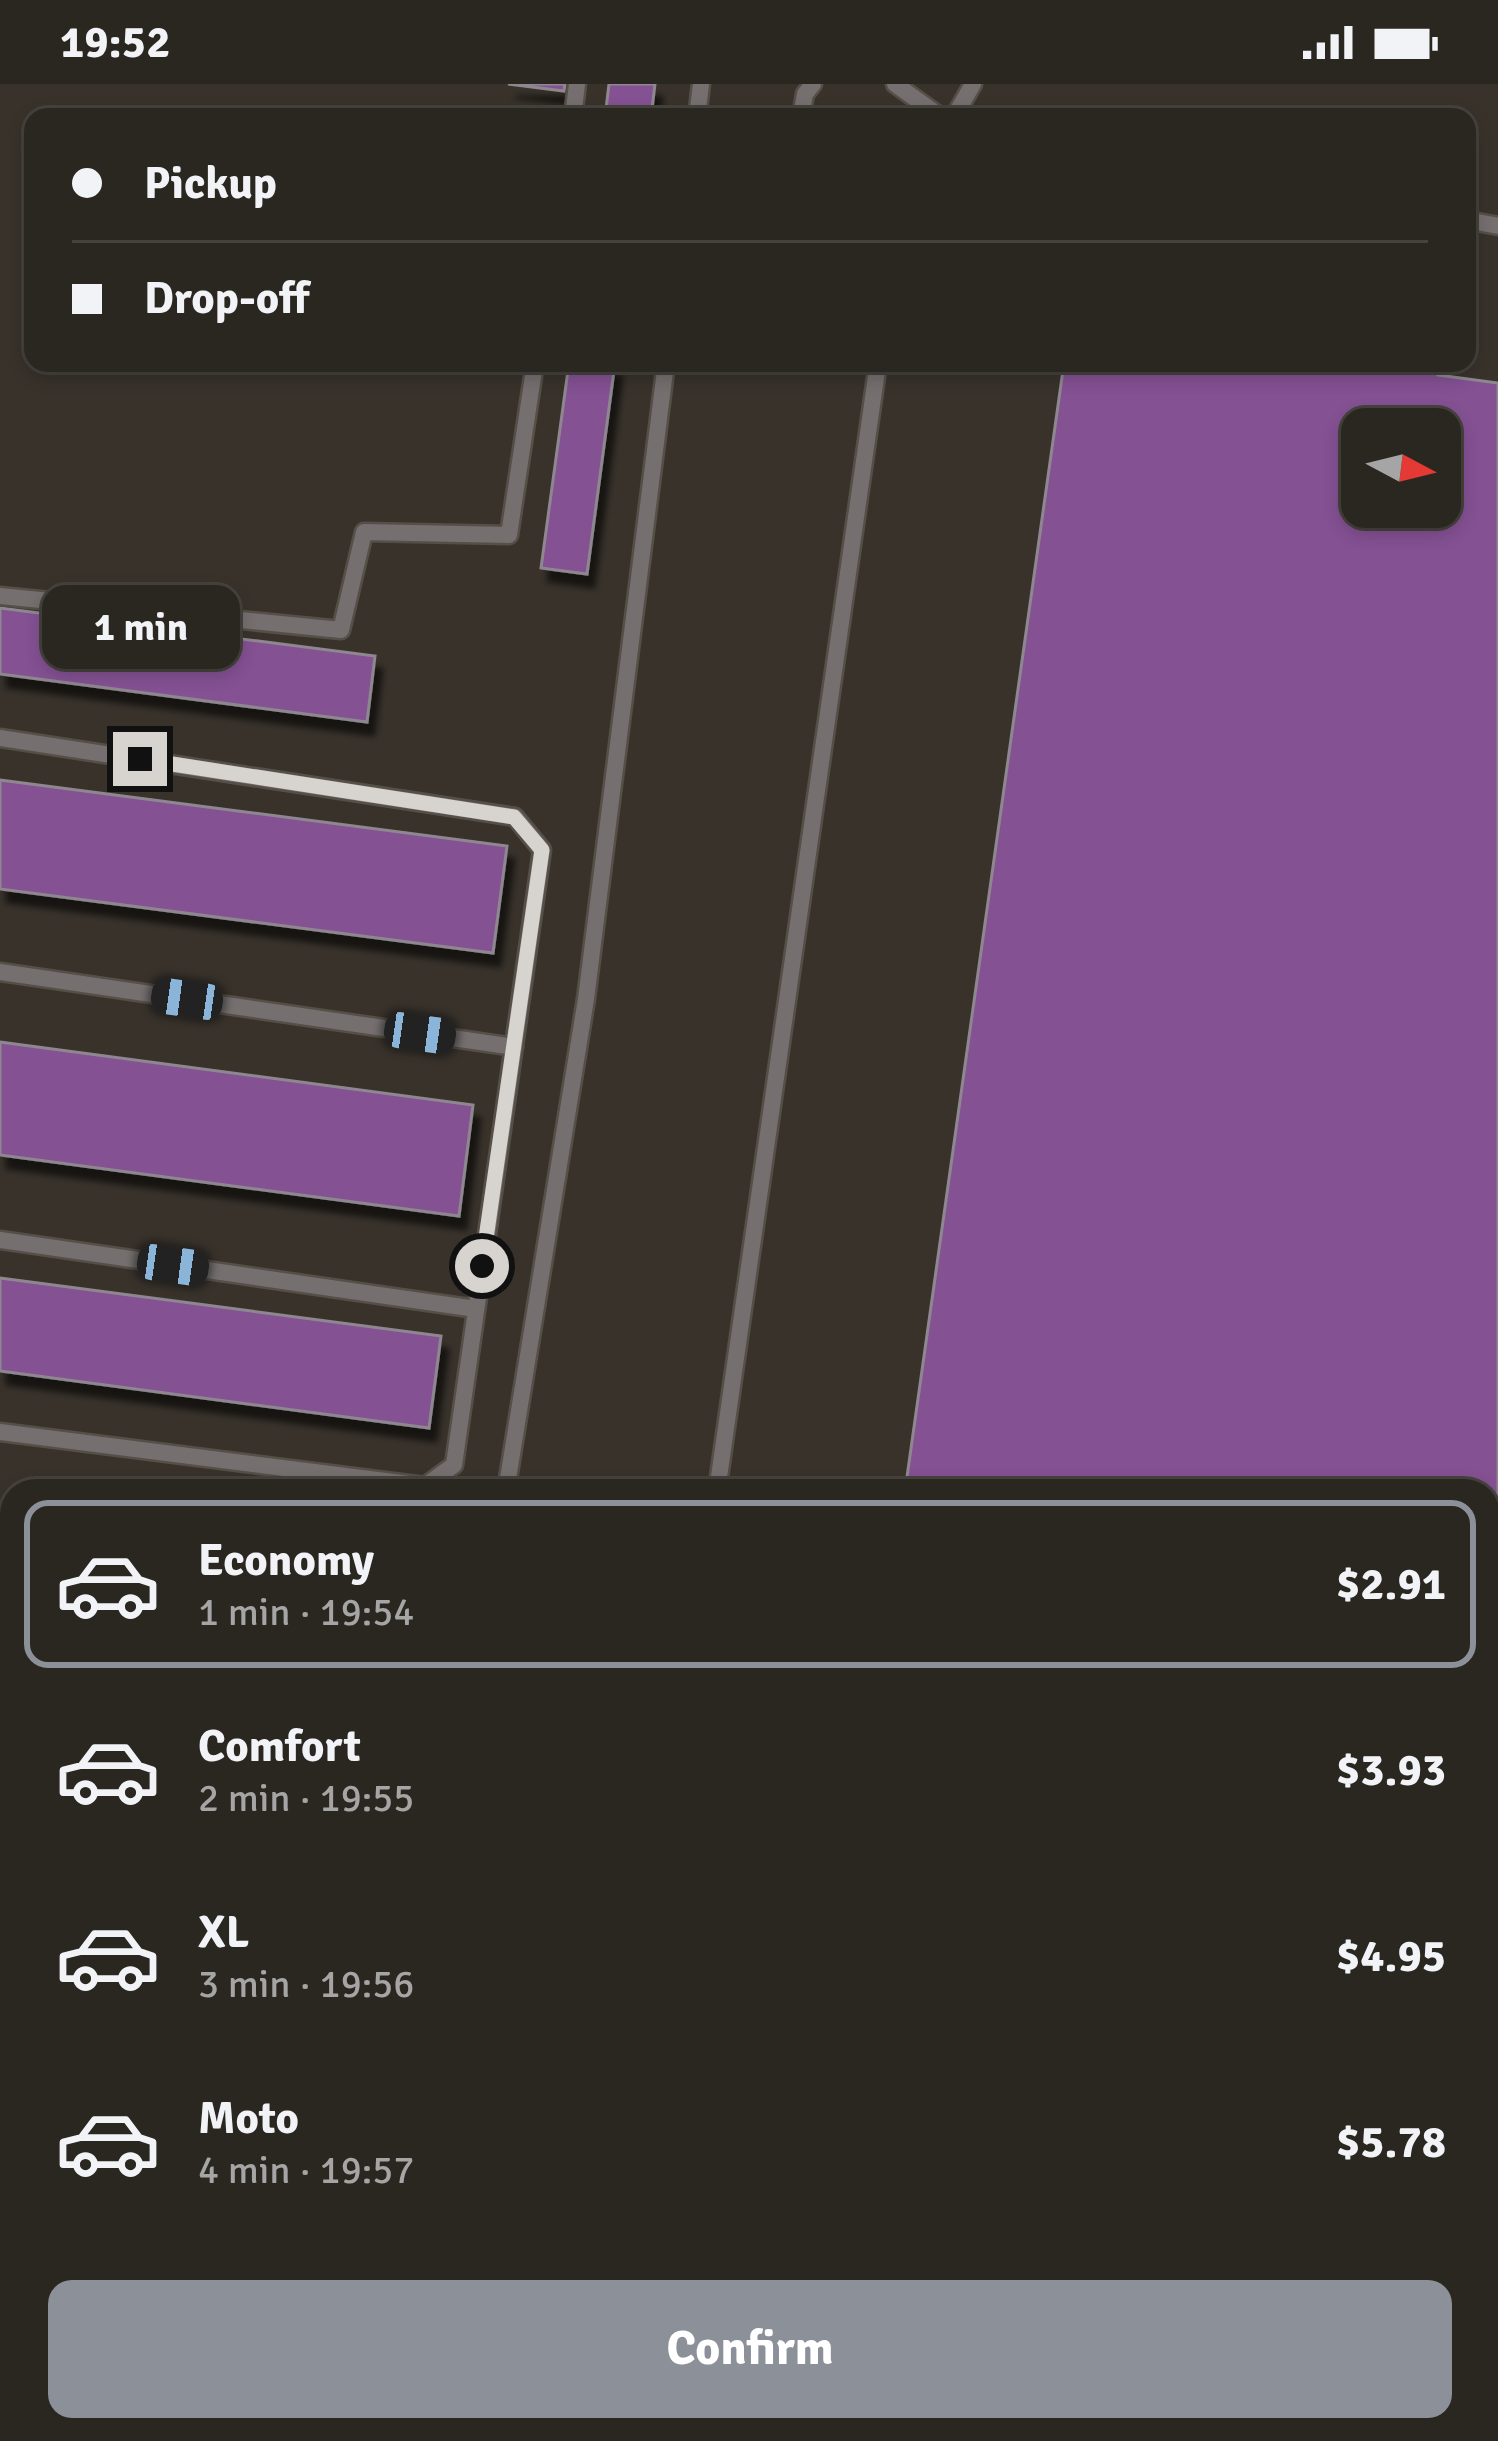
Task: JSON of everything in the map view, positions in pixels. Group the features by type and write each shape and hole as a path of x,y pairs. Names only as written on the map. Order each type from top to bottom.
{"lane":[{"path":"895,84 928,108"},
{"path":"0,596 341,630 364,532 509,535 534,372"},
{"path":"508,1479 586,999 665,372"},
{"path":"719,1479 877,372"},
{"path":"0,738 514,817 542,850 454,1465 435,1479"},
{"path":"0,972 514,1047"},
{"path":"0,1240 476,1310"},
{"path":"0,1432 370,1479"}],"building":[{"path":"508,84 565,84 564,91"},
{"path":"609,84 655,84 652,108 606,108"},
{"path":"568,372 614,372 587,574 541,568"},
{"path":"1063,372 1438,375 1498,383 1498,1479 907,1479"},
{"path":"0,608 375,656 367,722 0,674"},
{"path":"0,780 507,846 493,953 0,889"},
{"path":"0,1042 473,1105 459,1216 0,1155"},
{"path":"0,1278 441,1336 429,1428 0,1371"}],"route":[{"path":"140,759 514,817 542,850 482,1266"}]}
